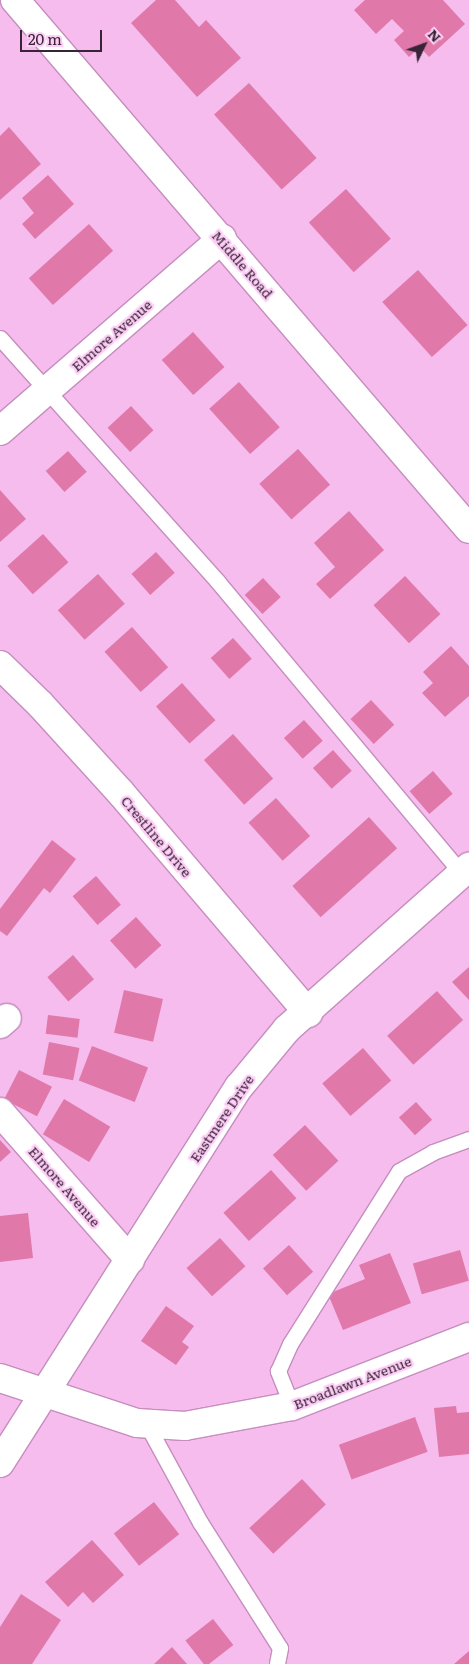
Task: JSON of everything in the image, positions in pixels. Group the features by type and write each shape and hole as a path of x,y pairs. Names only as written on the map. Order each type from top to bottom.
{"street":[{"name":"Middle Road","path":"15,0 469,529"},
{"name":"Elmore Avenue","path":"0,431 222,239"},
{"name":"Crestline Drive","path":"0,665 40,704 121,793 308,1013"},
{"name":"Eastmere Drive","path":"0,1463 239,1087 287,1029 308,1013 465,870"},
{"name":"Elmore Avenue","path":"0,1112 130,1260"},
{"name":"Broadlawn Avenue","path":"0,1378 146,1424 185,1426 292,1406 469,1337"}],"lane":[{"path":"0,338 218,582 465,870"},
{"path":"292,1406 278,1371 290,1344 399,1171 433,1152 469,1139"},
{"path":"146,1424 200,1522 280,1648 278,1664"}],"building":[{"path":"156,0 175,0 199,27 206,20 241,58 197,97 131,23"},
{"path":"365,0 443,0 465,24 429,57 420,47 409,57 394,40 404,31 392,19 376,34 354,10"},
{"path":"249,83 317,158 282,190 214,114"},
{"path":"9,127 41,164 0,200 0,136"},
{"path":"48,175 74,204 35,239 22,224 34,213 22,198"},
{"path":"346,189 391,239 354,272 309,222"},
{"path":"89,224 113,251 53,305 29,278"},
{"path":"418,270 468,325 432,357 382,302"},
{"path":"193,332 224,367 193,395 162,360"},
{"path":"239,382 280,427 250,454 209,409"},
{"path":"131,406 154,430 130,452 108,428"},
{"path":"298,449 330,485 291,519 259,484"},
{"path":"68,451 87,472 64,492 46,471"},
{"path":"0,490 26,519 0,542"},
{"path":"349,511 384,550 330,599 316,584 335,567 314,543"},
{"path":"43,534 68,562 33,594 7,566"},
{"path":"156,552 175,573 150,595 131,574"},
{"path":"98,574 125,604 85,640 58,610"},
{"path":"405,576 440,614 409,643 374,605"},
{"path":"263,578 281,597 262,614 245,595"},
{"path":"132,627 168,667 141,692 105,652"},
{"path":"233,638 252,659 229,679 211,658"},
{"path":"451,646 469,666 469,696 445,717 422,693 433,683 423,672"},
{"path":"182,683 215,720 189,744 156,706"},
{"path":"371,700 394,725 374,744 351,719"},
{"path":"304,720 323,741 303,759 284,738"},
{"path":"233,734 273,779 244,805 204,760"},
{"path":"333,750 352,771 332,789 313,768"},
{"path":"433,771 453,794 429,814 410,791"},
{"path":"276,798 310,836 283,861 249,823"},
{"path":"369,817 397,848 321,917 292,886"},
{"path":"52,840 76,859 50,893 44,888 7,936 0,931 0,909"},
{"path":"96,876 121,905 98,925 73,896"},
{"path":"136,917 161,945 135,969 110,940"},
{"path":"73,955 94,979 68,1001 47,977"},
{"path":"469,967 469,1000 452,982"},
{"path":"124,990 163,999 153,1042 114,1033"},
{"path":"437,991 463,1020 413,1065 387,1036"},
{"path":"48,1015 80,1019 77,1038 46,1034"},
{"path":"49,1042 79,1048 73,1080 43,1074"},
{"path":"92,1046 148,1068 135,1102 79,1081"},
{"path":"363,1048 391,1080 350,1116 322,1083"},
{"path":"19,1070 52,1087 37,1116 4,1099"},
{"path":"64,1099 110,1127 89,1162 43,1134"},
{"path":"416,1102 432,1120 415,1135 399,1117"},
{"path":"305,1125 338,1161 306,1191 273,1155"},
{"path":"0,1140 11,1152 0,1162"},
{"path":"271,1170 296,1198 249,1241 223,1213"},
{"path":"28,1213 33,1258 0,1262 0,1216"},
{"path":"220,1238 245,1266 212,1296 187,1268"},
{"path":"289,1245 313,1272 287,1295 263,1268"},
{"path":"460,1250 469,1281 422,1294 413,1264"},
{"path":"390,1253 411,1303 343,1330 328,1294 365,1279 359,1265"},
{"path":"166,1306 194,1326 182,1342 189,1347 176,1365 141,1341"},
{"path":"456,1406 457,1413 469,1412 469,1454 439,1457 434,1408"},
{"path":"415,1417 428,1452 352,1479 339,1445"},
{"path":"302,1479 326,1505 273,1554 249,1528"},
{"path":"154,1502 179,1534 139,1566 114,1533"},
{"path":"92,1540 124,1575 93,1603 83,1592 68,1607 45,1582"},
{"path":"21,1594 61,1620 32,1664 0,1664 0,1627"},
{"path":"213,1619 233,1645 209,1664 204,1664 185,1641"},
{"path":"172,1647 187,1664 154,1664"},
{"path":"469,1651 469,1664 454,1664"}]}
